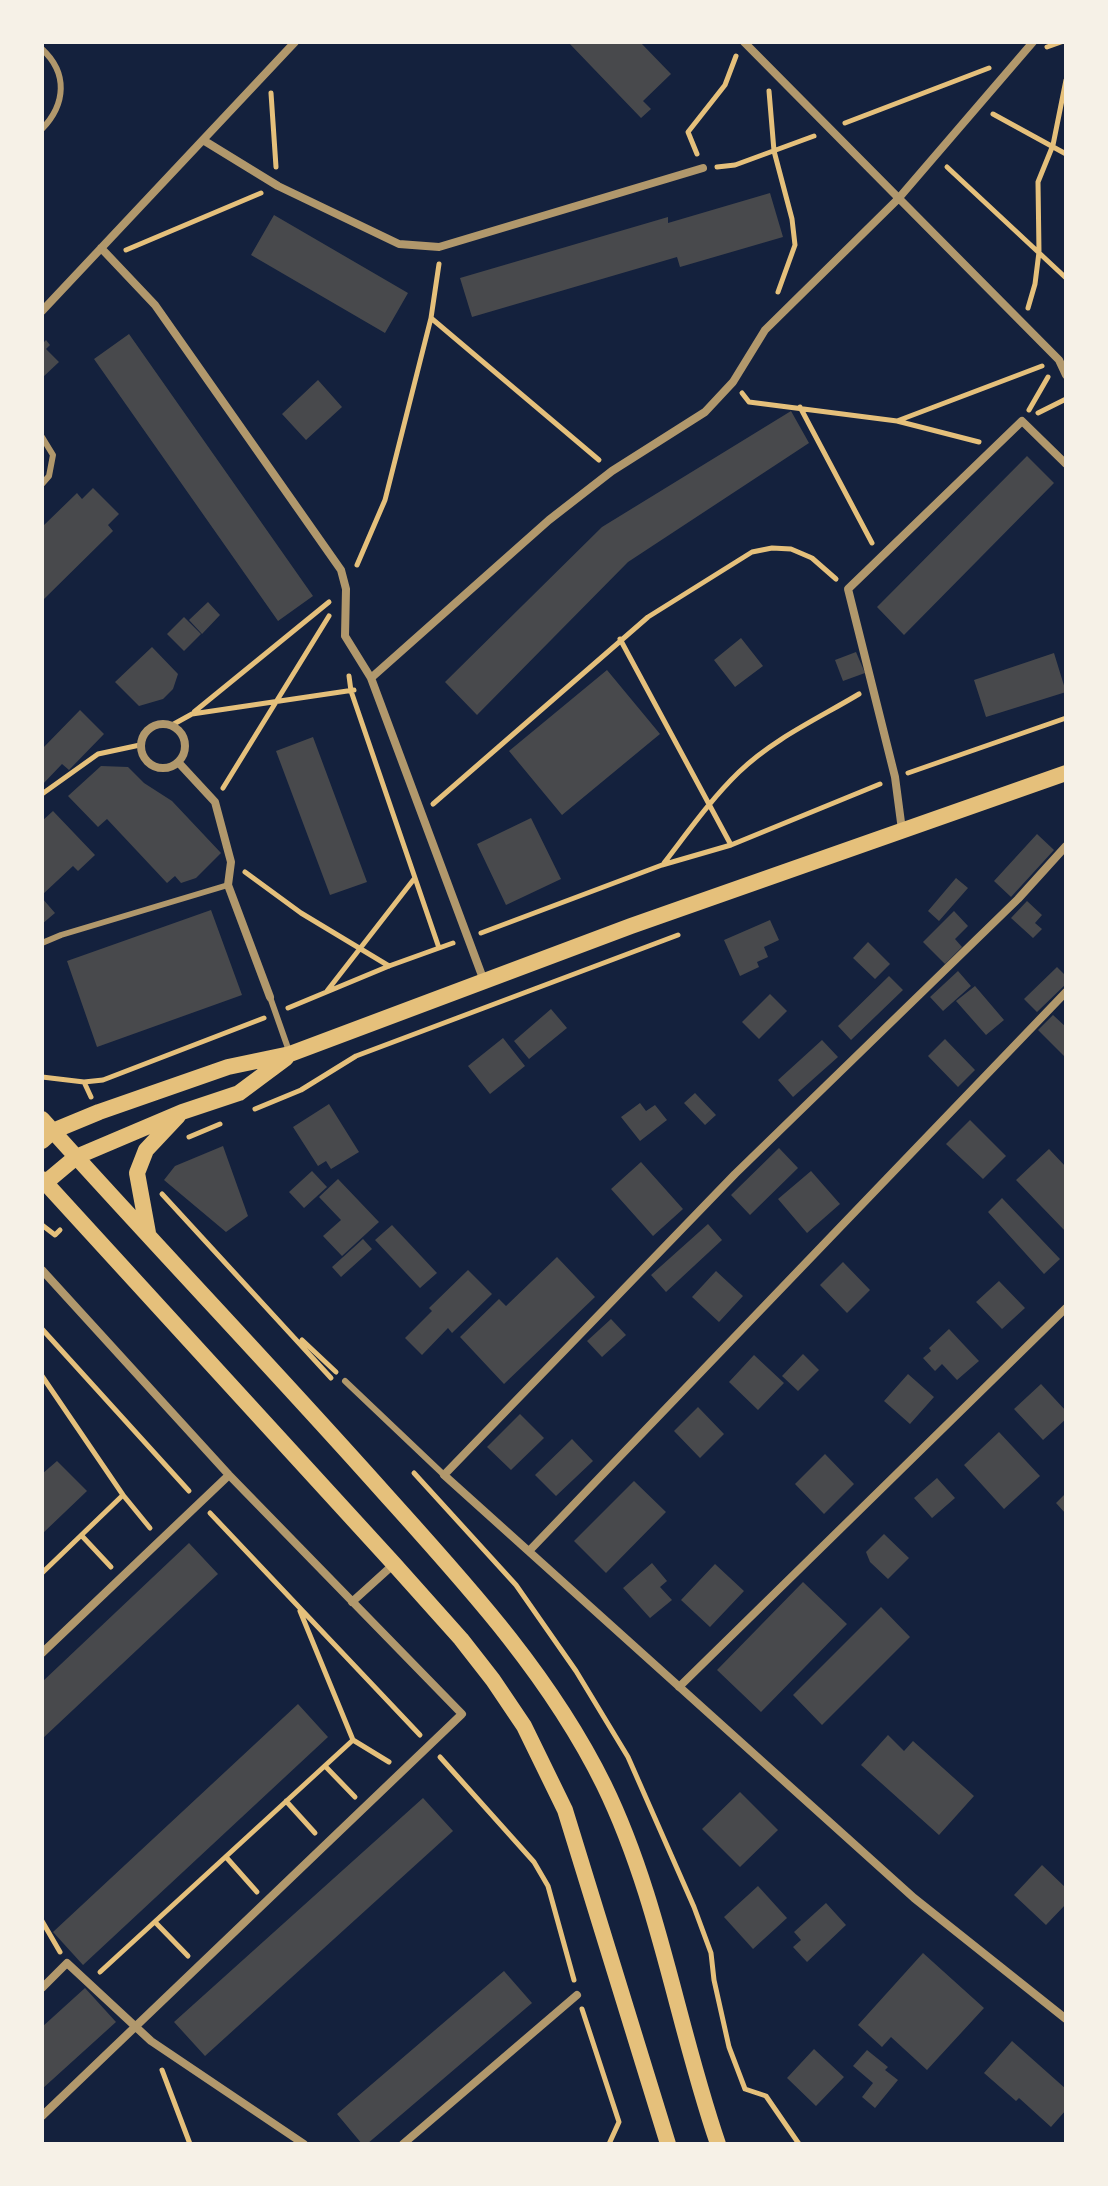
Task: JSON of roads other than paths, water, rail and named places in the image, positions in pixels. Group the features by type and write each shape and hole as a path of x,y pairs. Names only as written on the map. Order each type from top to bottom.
{"main road":[{"path":"718,2144 631,1845 603,1783 557,1703 524,1655 425,1538 76,1157 46,1130 228,1067 290,1054 631,926 1066,773"},
{"path":"290,1054 239,1093 182,1112 76,1157 44,1181 394,1564 493,1680 524,1726 565,1810 668,2144"},
{"path":"148,1235 137,1173 146,1150 182,1112"},
{"path":"657,2144 660,2113"}],"street":[{"path":"42,311 295,42"},
{"path":"744,42 1059,360 1066,375"},
{"path":"371,678 549,520 612,471 705,412 733,382 765,330 898,199 1033,42"},
{"path":"203,140 278,186 399,244 439,247 703,168"},
{"path":"101,248 155,305 341,570 346,589 345,636 371,678 484,981"},
{"path":"902,831 895,777 848,589 1022,421 1066,464"},
{"path":"155,725 172,725 183,738 185,747 178,762 171,767 154,766 142,754 142,737 155,725"},
{"path":"178,762 215,802 231,862 228,885 270,997"},
{"path":"1066,846 1018,899 735,1174 444,1475 914,1898 1066,2019"},
{"path":"530,1550 1066,992"},
{"path":"42,1270 229,1475 462,1714 405,1772 42,2116"},
{"path":"679,1687 1066,1308"},
{"path":"42,1653 229,1475"},
{"path":"352,1602 394,1564"},
{"path":"42,1988 67,1963 134,2029 304,2144"},
{"path":"403,2144 577,1995"}],"lane":[{"path":"42,49 55,61 61,85 59,104 42,129"},
{"path":"42,437 53,455 49,476 42,484"},
{"path":"42,943 228,885"},
{"path":"270,997 290,1054"},
{"path":"345,1381 444,1475"}]}
